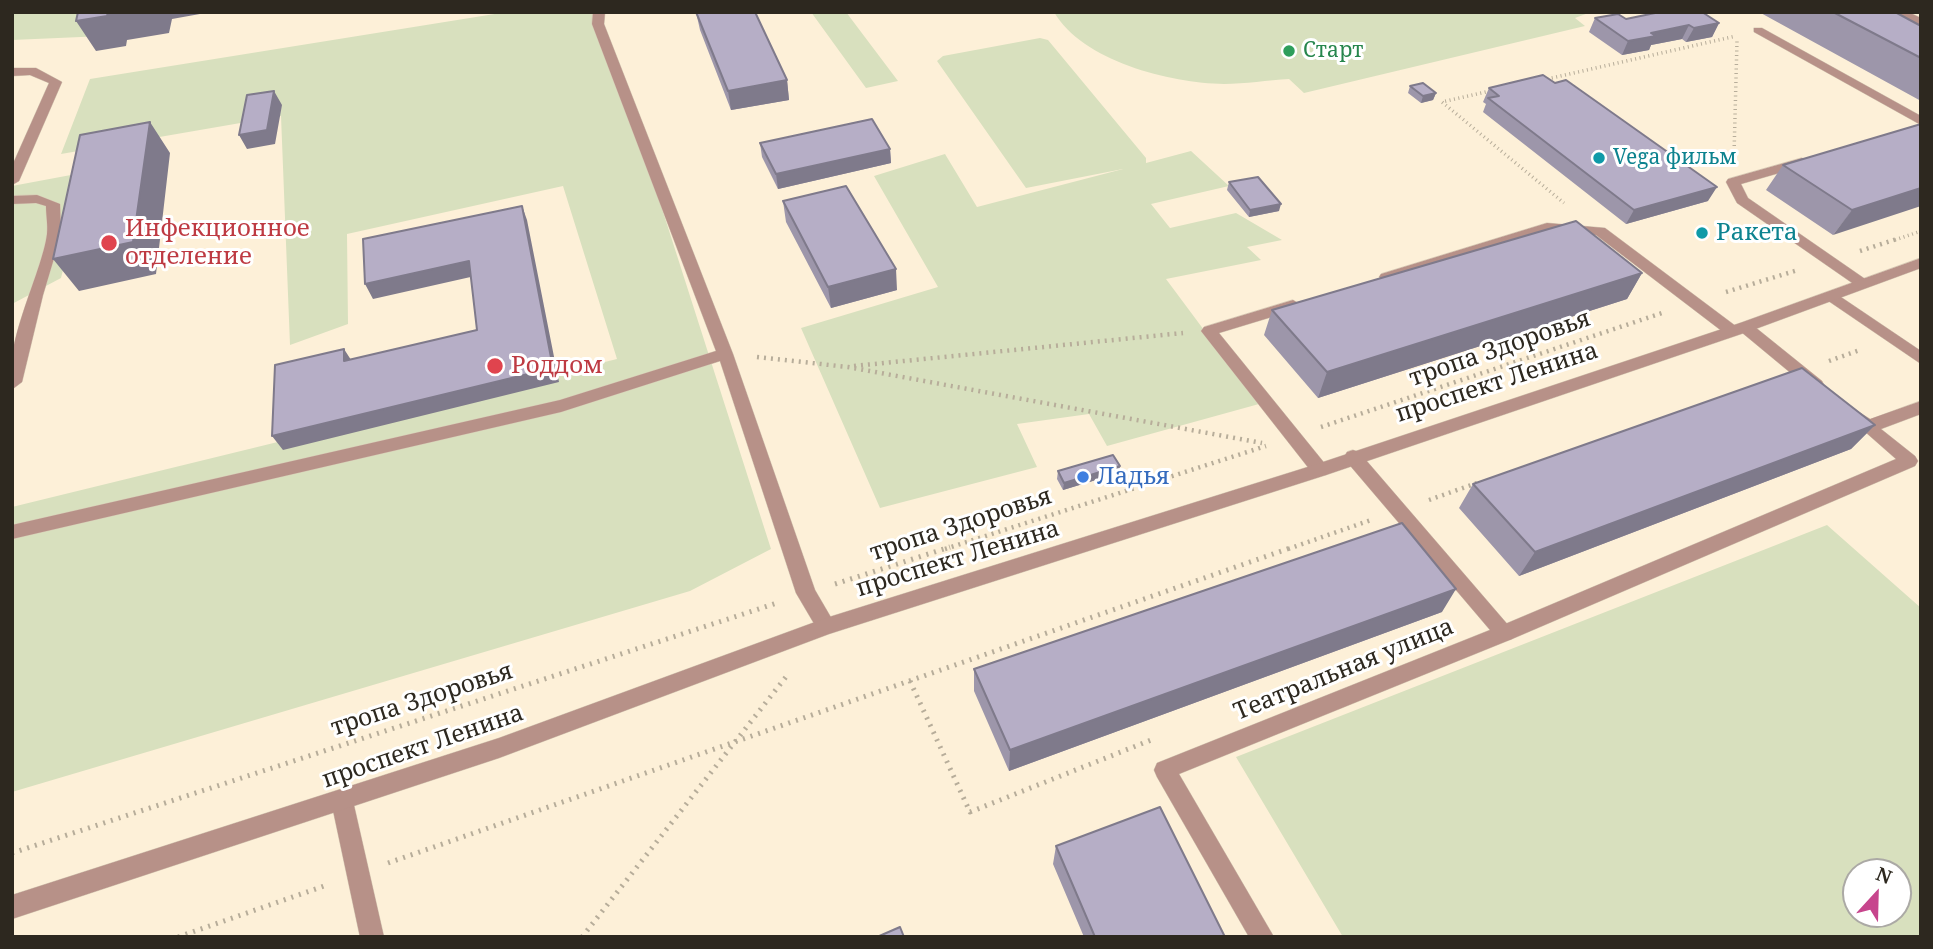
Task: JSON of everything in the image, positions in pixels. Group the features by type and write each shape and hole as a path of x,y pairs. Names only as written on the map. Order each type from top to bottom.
{"street":[{"path":"599,12 598,24 725,354 806,593 826,626"},
{"path":"1899,12 1921,23"},
{"path":"1758,30 1921,121"},
{"path":"12,72 32,71 56,82 12,181"},
{"path":"1814,159 1733,182 1742,200 1863,284"},
{"path":"12,200 37,199 54,204 54,235 35,295 13,385"},
{"path":"1365,283 1547,227 1600,232 1695,302 1799,371 1868,427 1917,462"},
{"name":"проспект Ленина","path":"12,907 499,748 826,626 1320,470 1738,329 1921,263"},
{"path":"1832,296 1921,359"},
{"path":"1313,299 1209,331 1320,470"},
{"path":"12,532 561,406 725,354"},
{"path":"1868,427 1921,407"},
{"name":"Театральная улица","path":"1262,937 1165,769 1505,634 1353,457"},
{"path":"1505,634 1917,462"},
{"path":"342,801 372,937"}],"path":[{"path":"1733,182 1737,24"},
{"path":"1536,81 1737,36"},
{"path":"1495,90 1442,102 1600,232"},
{"name":"тропа Здоровья","path":"1293,437 1695,302 1921,231"},
{"path":"725,354 848,367 1209,331"},
{"path":"1799,371 1892,338"},
{"name":"тропа Здоровья","path":"12,853 1271,444 848,367"},
{"path":"178,937 1489,479"},
{"path":"582,937 793,668"},
{"path":"910,681 970,812 1162,735"}],"green space":[{"path":"12,12 110,12 104,36 12,40"},
{"path":"507,12 599,12 771,549 690,591 12,792 12,507 617,359 563,186 347,234 348,324 290,345 281,116 61,154 90,79"},
{"path":"811,12 846,12 898,81 866,88"},
{"name":"Старт","path":"1054,12 1591,12 1575,18 1585,26 1304,93 1289,79 1232,84 1202,83 1154,74 1129,66 1085,44 1067,29"},
{"path":"1040,38 1048,40 1146,158 1146,163 1191,151 1229,186 1151,204 1170,228 1236,213 1282,240 1247,247 1261,260 1166,279 1259,404 1107,446 1089,414 1017,424 1037,467 880,508 801,328 938,287 874,176 945,154 977,207 1123,169 1026,188 937,61 943,56"},
{"path":"87,172 61,278 12,304 12,186"},
{"path":"1827,525 1921,608 1921,937 1343,937 1236,757"}],"building":[{"path":"78,12 108,12 107,16 76,21"},
{"path":"696,12 755,12 787,80 728,91"},
{"path":"1660,12 1702,12 1719,23 1694,28 1689,25 1651,33 1656,36 1628,41 1595,18 1618,14 1626,19"},
{"path":"1833,12 1895,12 1921,26 1921,58"},
{"path":"1543,75 1555,83 1566,80 1717,187 1634,210 1488,98 1499,96 1489,88"},
{"path":"1423,83 1436,93 1423,96 1410,86"},
{"path":"274,91 267,130 239,135 247,95"},
{"path":"872,119 890,149 776,174 760,143"},
{"path":"150,122 133,242 53,259 80,135"},
{"path":"1921,124 1921,188 1852,210 1783,165"},
{"path":"1258,177 1281,204 1250,210 1229,182"},
{"path":"846,186 896,269 828,287 783,201"},
{"path":"522,206 553,368 272,436 275,365 344,349 344,361 477,330 469,261 365,284 363,239"},
{"path":"1576,221 1642,273 1327,372 1272,310"},
{"path":"1802,368 1875,425 1535,552 1473,484"},
{"path":"1113,455 1120,466 1064,483 1058,471"},
{"path":"1402,523 1456,589 1010,750 974,669"},
{"path":"1160,807 1225,937 1095,937 1056,846"},
{"path":"900,927 904,937 877,937"}],"place":[{"name":"Старт","path":"1289,51"},
{"name":"Vega фильм","path":"1599,158"},
{"name":"Ракета","path":"1702,233"},
{"name":"Инфекционное отделение","path":"109,243"},
{"name":"Роддом","path":"495,366"},
{"name":"Ладья","path":"1083,477"}]}
